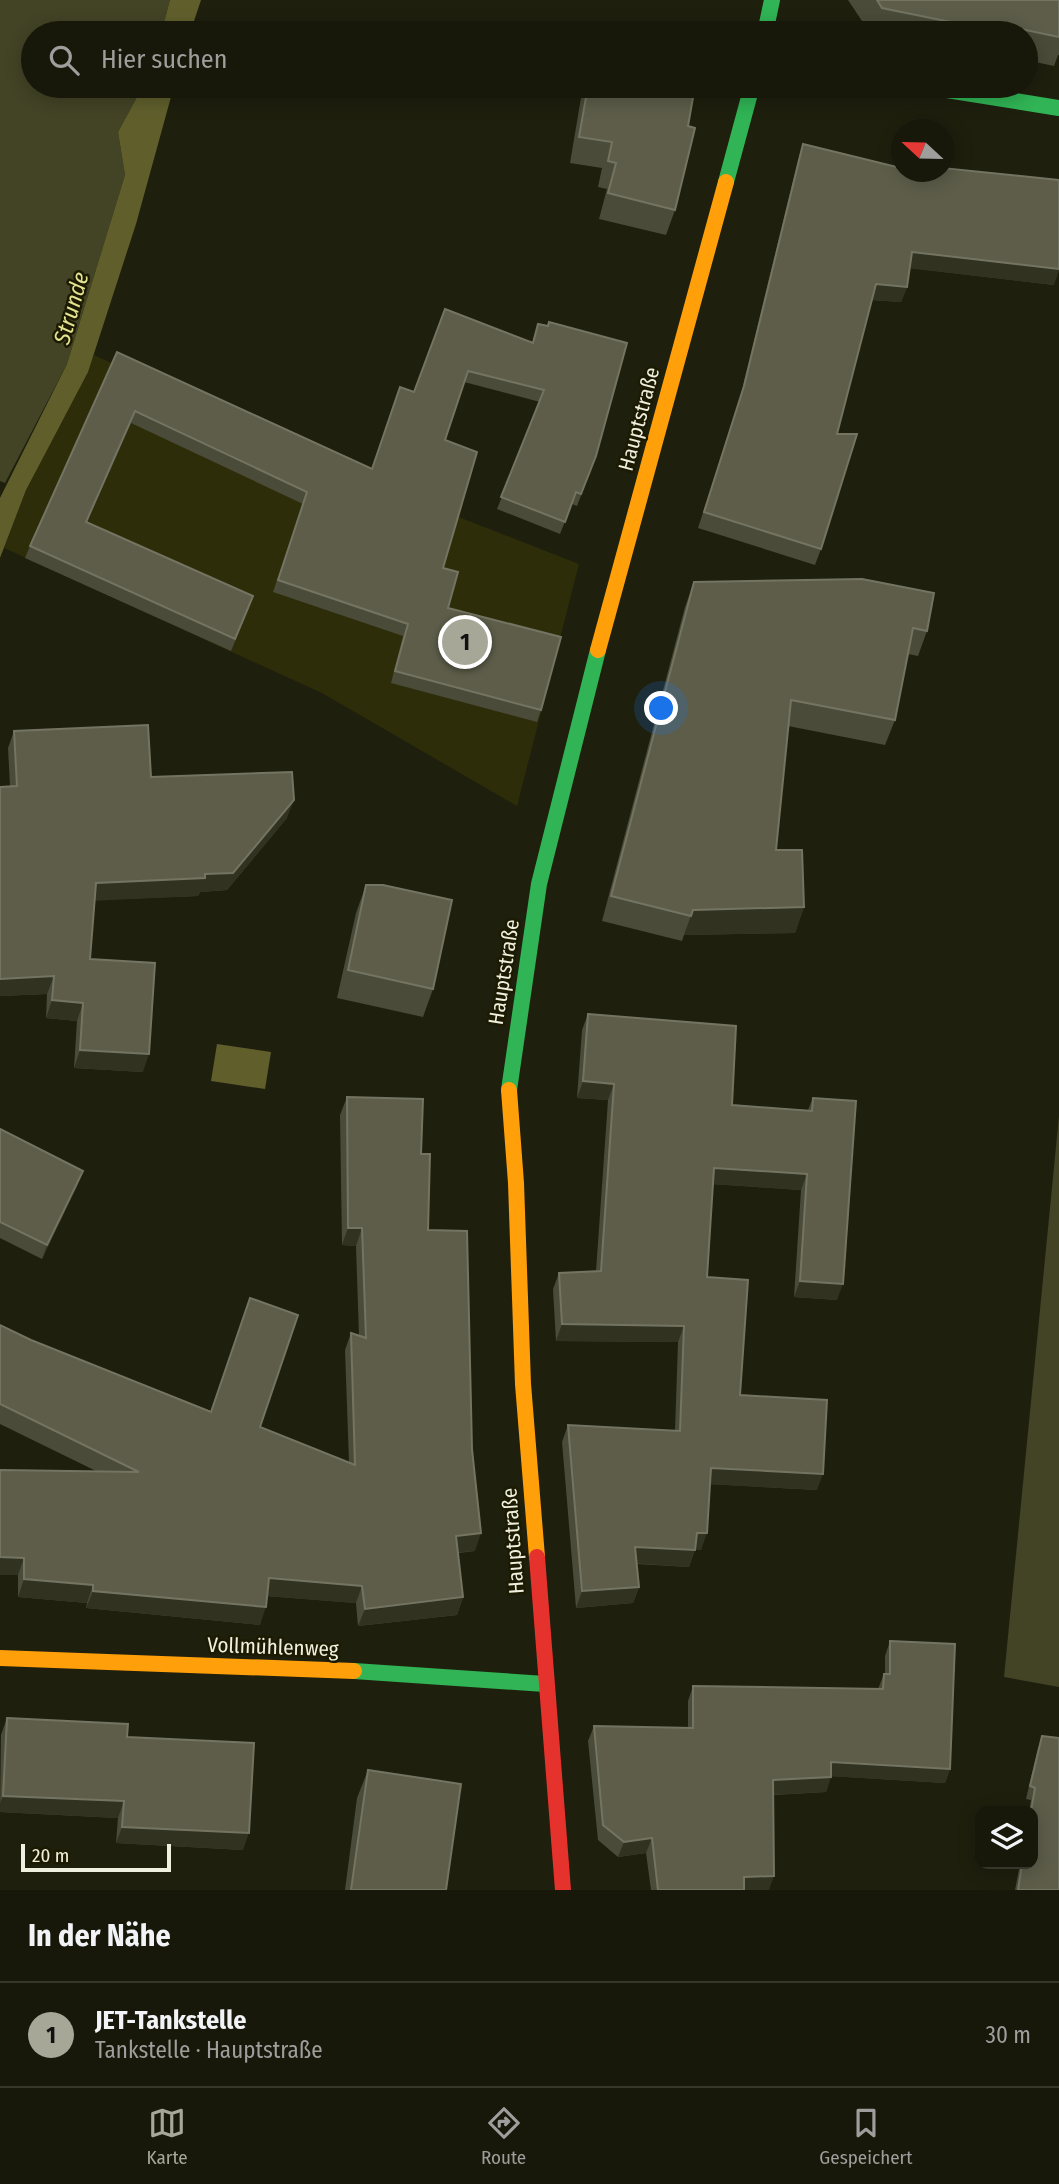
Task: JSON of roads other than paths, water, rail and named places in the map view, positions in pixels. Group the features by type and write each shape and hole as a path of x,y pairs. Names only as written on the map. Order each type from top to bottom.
{"main road":[{"path":"768,21 772,0"},
{"name":"Hauptstraße","path":"563,1890 523,1384 516,1183 508,1080 539,884 612,596 749,98"},
{"path":"997,98 1059,108"},
{"name":"Vollmühlenweg","path":"0,1658 395,1672 545,1684"}],"place":[{"name":"JET-Tankstelle","path":"465,642"}],"water label":[{"name":"Strunde","path":"71,308"}]}
